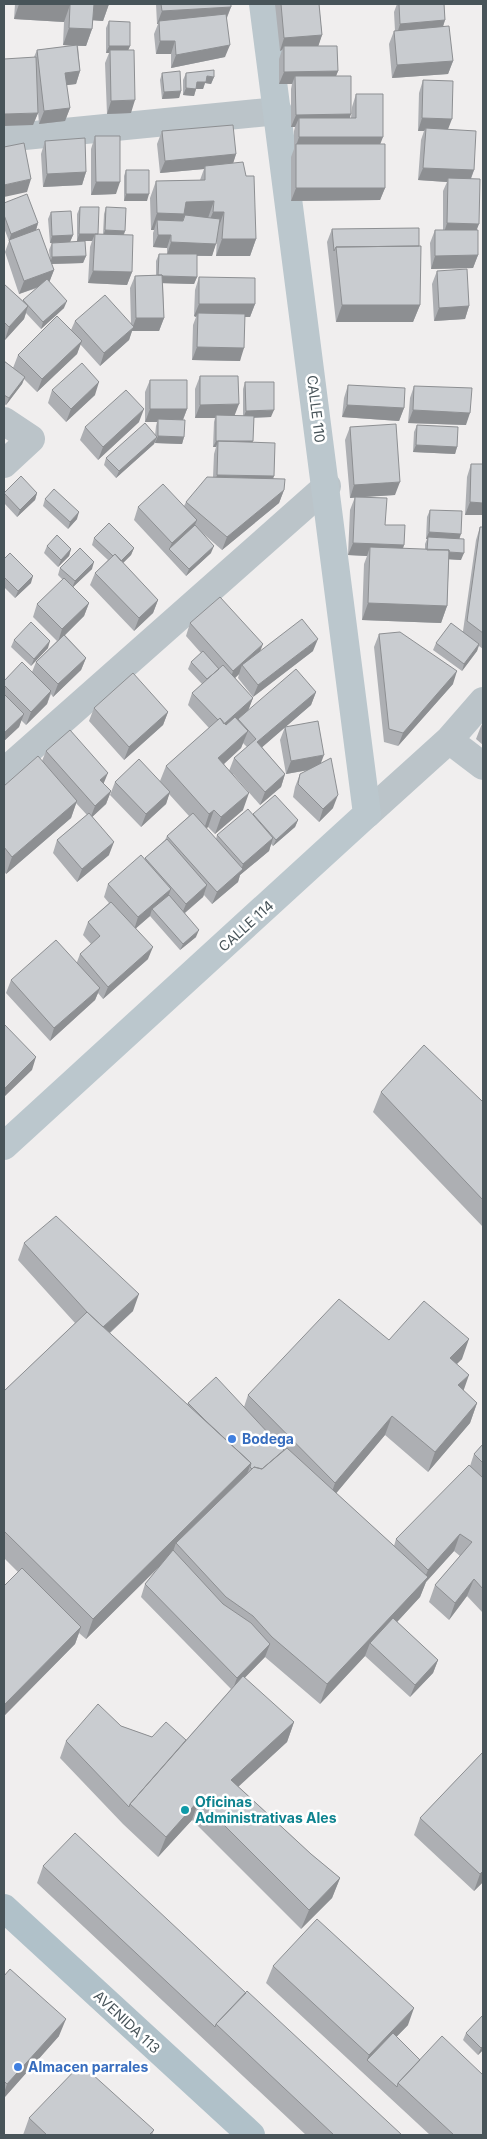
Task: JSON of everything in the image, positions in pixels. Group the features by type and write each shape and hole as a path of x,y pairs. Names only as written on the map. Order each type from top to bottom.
{"main road":[{"name":"AVENIDA 113","path":"4,1908 251,2135"}],"street":[{"name":"CALLE 110","path":"264,4 367,814"},
{"path":"4,138 278,111"},
{"path":"4,421 31,439 4,464"},
{"path":"4,772 326,486"},
{"name":"CALLE 114","path":"4,1146 449,740 483,701"},
{"path":"449,740 483,766"}],"building":[{"path":"49,4 94,4 92,29 69,28 70,5"},
{"path":"161,4 231,4 231,7 162,11"},
{"path":"281,4 319,4 322,35 284,38"},
{"path":"399,4 444,4 445,20 400,24"},
{"path":"226,14 230,45 176,55 175,41 160,41 159,21"},
{"path":"109,21 130,22 130,46 109,46"},
{"path":"449,26 453,61 397,65 394,31"},
{"path":"77,45 80,71 65,73 70,108 44,111 37,50"},
{"path":"284,46 337,46 338,71 284,72"},
{"path":"110,50 134,50 135,100 111,101"},
{"path":"36,57 38,113 4,114 4,59"},
{"path":"214,70 214,77 207,76 206,82 197,82 196,89 186,88 186,73"},
{"path":"180,71 181,91 164,92 162,73"},
{"path":"295,76 351,76 351,114 296,115"},
{"path":"423,80 453,81 452,119 422,118"},
{"path":"356,94 383,94 383,137 299,137 299,118 356,118"},
{"path":"233,125 236,154 165,161 162,131"},
{"path":"426,128 476,131 474,170 423,168"},
{"path":"95,136 120,136 120,182 96,182"},
{"path":"85,138 86,172 47,174 45,141"},
{"path":"24,143 31,179 4,185 4,147"},
{"path":"296,144 385,144 385,188 296,188"},
{"path":"243,162 246,176 254,176 256,239 222,239 224,212 213,212 214,201 186,202 184,214 157,213 156,181 205,180 205,166"},
{"path":"126,170 149,170 149,194 126,194"},
{"path":"448,178 480,179 479,224 447,223"},
{"path":"27,194 38,223 11,234 4,215 4,203"},
{"path":"80,207 99,207 98,234 79,234"},
{"path":"106,207 126,208 125,231 105,230"},
{"path":"71,211 73,235 52,236 51,212"},
{"path":"185,215 220,219 216,244 171,242 171,235 158,235 157,220 183,221"},
{"path":"419,228 419,246 336,247 334,251 332,229"},
{"path":"39,229 54,270 24,281 9,240"},
{"path":"435,230 478,230 478,255 435,256"},
{"path":"95,234 133,235 132,272 93,271"},
{"path":"85,241 86,256 52,257 52,243"},
{"path":"421,246 420,305 342,305 336,247"},
{"path":"159,254 197,254 197,277 158,275"},
{"path":"467,269 469,306 439,308 437,271"},
{"path":"162,275 164,318 136,318 135,276"},
{"path":"199,277 255,278 255,304 199,304"},
{"path":"47,279 67,301 43,322 23,300"},
{"path":"4,284 28,306 9,327 4,322"},
{"path":"105,295 134,327 104,353 75,321"},
{"path":"198,313 245,314 244,348 197,347"},
{"path":"57,316 82,341 42,379 18,355"},
{"path":"4,361 25,377 9,398 4,395"},
{"path":"82,363 99,382 71,409 52,390"},
{"path":"200,376 238,376 239,404 200,405"},
{"path":"150,380 187,380 187,409 150,409"},
{"path":"245,382 274,382 274,410 246,411"},
{"path":"348,385 405,388 404,408 347,405"},
{"path":"414,386 472,388 470,413 413,410"},
{"path":"126,390 144,409 103,447 85,427"},
{"path":"216,415 254,416 253,441 216,441"},
{"path":"158,419 185,420 184,437 158,436"},
{"path":"145,423 157,437 119,471 106,458"},
{"path":"396,424 400,482 354,485 350,427"},
{"path":"417,425 458,427 457,447 416,445"},
{"path":"218,441 275,443 274,476 217,475"},
{"path":"471,464 483,464 483,503 470,502"},
{"path":"21,476 37,493 20,510 4,493"},
{"path":"207,477 285,479 284,490 227,537 186,502"},
{"path":"163,484 197,520 172,543 138,507"},
{"path":"54,489 79,512 70,522 45,499"},
{"path":"355,497 387,498 385,525 405,525 404,545 353,543"},
{"path":"430,510 462,511 461,534 429,532"},
{"path":"109,523 134,548 121,561 94,538"},
{"path":"195,525 214,546 189,569 169,549"},
{"path":"480,527 483,527 483,633 467,621"},
{"path":"57,535 71,549 61,560 47,546"},
{"path":"428,537 464,539 464,553 449,552 449,550 427,550"},
{"path":"370,547 449,550 447,606 368,603"},
{"path":"80,548 94,562 75,581 60,568"},
{"path":"10,553 33,576 18,591 4,577 4,559"},
{"path":"115,554 158,600 139,618 95,573"},
{"path":"64,578 89,603 62,629 37,604"},
{"path":"220,597 263,644 233,671 190,623"},
{"path":"302,619 318,639 258,685 242,665"},
{"path":"31,622 50,641 34,659 14,640"},
{"path":"451,623 479,644 464,664 436,643"},
{"path":"400,632 457,671 403,733 389,729 379,634"},
{"path":"64,635 86,658 58,684 36,662"},
{"path":"203,651 219,669 207,679 191,662"},
{"path":"22,662 51,691 31,712 4,685 4,681"},
{"path":"223,665 253,698 224,724 220,718 218,720 192,693"},
{"path":"296,669 316,692 257,742 285,774 265,792 234,758 256,739 238,719"},
{"path":"133,673 168,712 129,747 94,708"},
{"path":"4,694 24,714 4,733"},
{"path":"235,717 248,731 218,758 249,793 221,817 214,810 209,814 166,766 220,718 226,725"},
{"path":"318,721 324,755 291,761 285,727"},
{"path":"70,730 108,773 100,780 111,791 95,806 46,751"},
{"path":"38,756 77,801 12,857 4,847 4,786"},
{"path":"331,758 338,795 323,809 298,784 300,774"},
{"path":"139,759 170,792 146,814 115,782"},
{"path":"275,795 298,820 276,840 253,814"},
{"path":"248,809 273,838 243,864 217,835"},
{"path":"89,813 114,842 82,869 57,840"},
{"path":"193,813 243,869 217,892 167,836"},
{"path":"167,839 207,885 186,904 145,858"},
{"path":"141,855 171,889 138,917 108,884"},
{"path":"169,895 199,930 183,944 152,909"},
{"path":"111,902 153,947 108,987 80,954 100,936 88,922"},
{"path":"56,940 100,988 54,1028 11,980"},
{"path":"4,1024 36,1057 4,1089"},
{"path":"424,1045 483,1102 483,1200 381,1092"},
{"path":"56,1216 139,1294 103,1327 24,1243"},
{"path":"339,1299 389,1340 424,1301 469,1339 450,1358 469,1375 458,1385 477,1403 435,1452 392,1416 335,1483 248,1395"},
{"path":"87,1312 251,1463 93,1619 4,1531 4,1391"},
{"path":"216,1377 284,1450 262,1469 254,1467 252,1469 250,1467 251,1463 188,1403"},
{"path":"483,1444 483,1463 474,1454"},
{"path":"287,1448 428,1577 327,1684 272,1637 253,1616 226,1597 176,1543 254,1467 262,1469"},
{"path":"469,1465 483,1478 483,1589 474,1579 455,1603 435,1585 472,1542 460,1534 428,1570 396,1539"},
{"path":"173,1550 223,1604 251,1623 270,1644 237,1678 145,1584"},
{"path":"22,1568 81,1627 4,1705 4,1586"},
{"path":"393,1618 438,1660 415,1685 370,1643"},
{"name":"Oficinas Administrativas Ales","path":"243,1676 294,1722 231,1780 311,1854 340,1878 309,1910 199,1800 166,1837 130,1804"},
{"path":"98,1704 121,1726 152,1737 166,1722 186,1740 129,1807 66,1741"},
{"path":"483,1752 483,1871 480,1874 420,1818"},
{"path":"75,1833 246,1993 215,2027 43,1866"},
{"path":"317,1919 414,2008 369,2055 273,1966"},
{"name":"Almacen parrales","path":"10,1969 66,2019 7,2084 4,2081 4,1976"},
{"path":"247,1991 402,2135 334,2135 216,2024"},
{"path":"483,2015 483,2046 481,2048 466,2033"},
{"path":"393,2033 420,2060 398,2083 397,2087 367,2060"},
{"path":"442,2036 483,2075 483,2135 454,2135 398,2083"},
{"path":"81,2064 154,2130 149,2135 47,2135 29,2118"}],"place":[{"name":"Bodega","path":"232,1439"},
{"name":"Oficinas Administrativas Ales","path":"185,1810"},
{"name":"Almacen parrales","path":"18,2067"}]}
